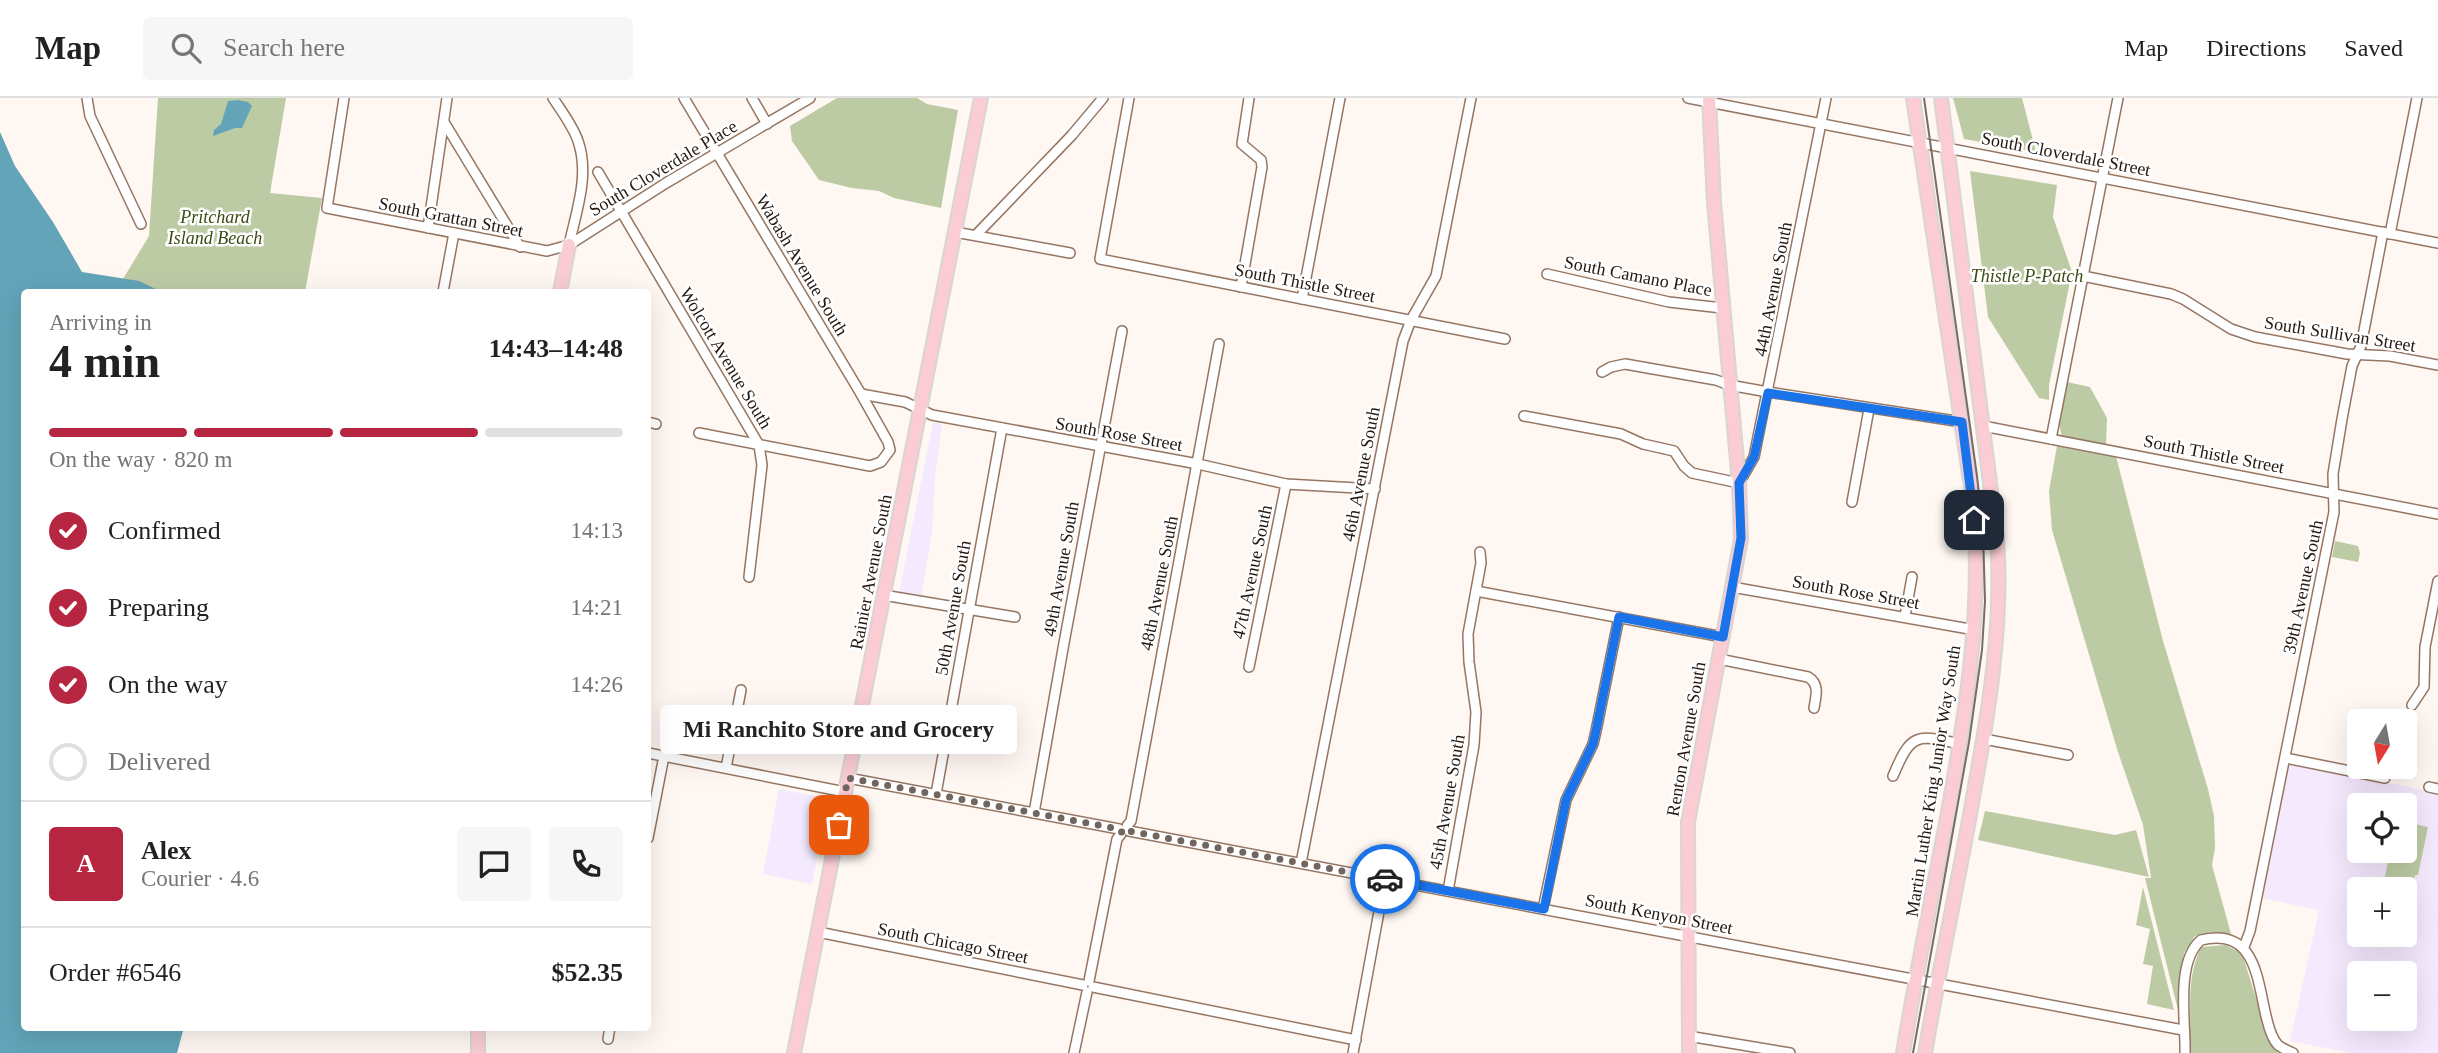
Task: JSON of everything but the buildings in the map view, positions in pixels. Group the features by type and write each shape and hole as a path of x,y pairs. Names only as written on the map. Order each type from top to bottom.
{"main road":[{"name":"Rainier Avenue South","path":"794,1053 981,98"},
{"name":"Martin Luther King Junior Way South","path":"1903,1053 1960,744 1975,630 1976,538 1962,422 1913,98"},
{"path":"1925,1053 1984,738 1997,639 1999,570 1941,98"},
{"name":"Renton Avenue South","path":"1689,1053 1688,822 1741,538 1739,483 1714,208 1709,100"},
{"path":"561,289 569,245"},
{"path":"478,1031 478,1053"}],"street":[{"path":"88,98 90,116 141,224"},
{"name":"South Grattan Street","path":"344,98 327,208 520,247 547,251 569,245"},
{"path":"428,228 447,98"},
{"path":"553,98 577,138 582,155 582,187 569,245"},
{"name":"Wabash Avenue South","path":"684,98 861,394 890,450 881,462 870,466 759,445"},
{"path":"752,98 768,124"},
{"name":"South Cloverdale Place","path":"569,245 810,98"},
{"path":"976,236 1072,135 1103,98"},
{"name":"South Thistle Street","path":"1129,98 1100,259 1504,339"},
{"path":"1241,287 1262,164 1261,160 1242,144 1249,98"},
{"path":"1302,299 1340,98"},
{"name":"46th Avenue South","path":"1301,863 1403,341 1411,320 1436,276 1471,98"},
{"name":"South Cloverdale Street","path":"1688,98 2438,243"},
{"name":"44th Avenue South","path":"1739,483 1754,457 1826,98"},
{"path":"2051,439 2118,98"},
{"name":"39th Avenue South","path":"2244,947 2250,931 2334,512 2333,474 2352,367 2361,346 2417,98"},
{"path":"444,122 520,247"},
{"name":"Wolcott Avenue South","path":"598,172 759,445 762,466 749,577"},
{"path":"955,232 1070,253"},
{"path":"444,289 454,233"},
{"name":"South Camano Place","path":"1547,274 1669,302 1723,308"},
{"name":"South Sullivan Street","path":"2083,276 2171,294 2243,334 2357,355 2390,356 2438,365"},
{"name":"49th Avenue South","path":"1034,813 1122,331"},
{"name":"48th Avenue South","path":"1074,1053 1117,839 1131,821 1219,344"},
{"path":"1602,372 1611,366 1625,364 1716,380 1768,393 1962,422"},
{"name":"South Rose Street","path":"861,394 905,402 932,415 1198,464 1286,484 1375,489"},
{"path":"1852,502 1870,409"},
{"path":"1524,416 1621,434 1643,444 1674,451 1692,473 1739,483"},
{"name":"South Thistle Street","path":"1983,426 2438,514"},
{"name":"50th Avenue South","path":"936,794 1002,428"},
{"path":"699,433 759,445"},
{"name":"47th Avenue South","path":"1249,667 1286,484"},
{"name":"45th Avenue South","path":"1448,891 1475,736 1476,712 1468,646 1481,563 1480,552"},
{"path":"1905,616 1912,577"},
{"path":"2412,705 2424,687 2425,647 2438,581"},
{"name":"South Rose Street","path":"1732,587 1975,630"},
{"path":"1476,591 1723,637"},
{"path":"883,595 1015,617"},
{"path":"1544,909 1566,800 1593,744 1619,617"},
{"path":"1719,659 1814,680 1814,708"},
{"path":"726,768 741,690"},
{"path":"1893,776 1902,754 1914,741 1929,737 1960,744"},
{"path":"1984,738 2068,755"},
{"path":"651,754 845,792"},
{"path":"651,823 664,756"},
{"path":"2285,758 2347,770"},
{"name":"South Kenyon Street","path":"848,778 2183,1030"},
{"path":"1353,1053 1385,879"},
{"name":"South Chicago Street","path":"818,932 1356,1040"},
{"path":"2185,1053 2183,1030 2188,960 2194,946 2201,940 2219,937 2244,947 2251,958 2270,1031 2279,1046 2293,1053"},
{"path":"608,1038 609,1031"},
{"path":"1688,1036 1790,1053"}],"shaded area":[{"path":"933,422 942,424 932,532 921,597 899,593"},
{"path":"2287,762 2347,774 2347,779 2370,779 2438,793 2438,1053 2352,1053 2290,1041 2319,910 2261,898"},
{"path":"779,789 829,799 812,884 763,874"}],"green space":[{"name":"Pritchard Island Beach","path":"158,98 286,98 270,193 322,198 306,289 126,289 123,279 149,236"},
{"path":"837,98 917,98 927,104 958,110 941,208 894,198 879,191 819,180 792,141 790,126"},
{"path":"1953,98 2022,98 2036,152 1964,139"},
{"name":"Thistle P-Patch","path":"1970,171 2057,185 2053,217 2072,272 2049,385 2049,400 2039,398 1988,317"},
{"path":"2067,382 2090,387 2107,418 2106,445 2062,437 2059,423"},
{"path":"2057,446 2116,456 2163,641 2214,816 2215,848 2212,865 2231,934 2211,932 2195,936 2184,953 2178,1010 2145,878 2151,878 2143,825 2118,752 2052,530 2049,491"},
{"path":"2335,541 2358,546 2358,562 2332,557"},
{"path":"1985,811 2115,835 2136,830 2149,877 1978,840"},
{"path":"2417,825 2428,827 2418,875 2385,877 2388,863 2417,863"},
{"path":"2143,887 2174,1010 2147,1004 2153,966 2143,964 2150,929 2136,925"},
{"path":"2225,945 2242,953 2269,1040 2278,1053 2189,1053 2191,987 2196,960 2201,947"}],"water":[{"path":"228,101 248,102 252,106 242,128 213,136 214,130 221,124"},
{"path":"0,132 15,166 53,222 82,272 139,281 156,289 21,289 21,1031 183,1031 177,1053 0,1053"}],"tram line":[{"path":"1913,1053 1969,742 1982,650 1985,601 1983,532 1977,476 1924,98"}],"way so far":[{"path":"839,825 848,778 1119,829 1124,835 1129,831 1385,879"}],"place":[{"name":"Mi Ranchito Store and Grocery","path":"839,825"}],"route":[{"path":"1385,879 1544,909 1566,800 1593,744 1619,617 1723,637 1740,549 1739,483 1754,457 1768,393 1962,422 1974,520"}]}
